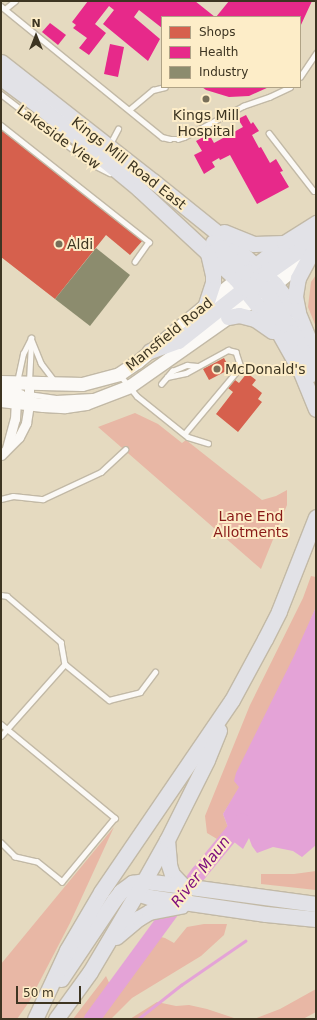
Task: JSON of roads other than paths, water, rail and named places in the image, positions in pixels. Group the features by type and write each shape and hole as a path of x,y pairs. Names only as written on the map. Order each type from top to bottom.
{"highway":[{"name":"Kings Mill Road East","path":"1,62 108,147 154,181 236,248 255,282"},
{"name":"Kings Mill Road East","path":"1,78 40,107 140,189 208,253 255,282"},
{"path":"154,181 168,203 255,282 298,313"},
{"name":"Mansfield Road","path":"255,282 284,243 316,224"},
{"path":"207,225 254,244 284,243"},
{"path":"150,351 178,341 255,282 316,238"},
{"path":"206,304 213,283 208,253"},
{"path":"313,253 296,284 295,296 298,313 316,356"},
{"path":"255,282 300,370 314,404"},
{"path":"255,282 289,326 302,350 309,370 314,404"},
{"path":"228,317 239,315 256,319 283,339"},
{"path":"35,1019 67,950 101,892 128,855 232,700 279,611 316,517"},
{"path":"56,1019 90,972 105,947 136,886 166,840 206,760 232,700"},
{"path":"166,840 169,865 179,884"},
{"path":"128,855 125,874 136,886 161,905"},
{"path":"42,1004 78,956 114,900 136,886 179,884 316,904"},
{"path":"105,947 138,918 161,905 193,903 266,914 316,919"}],"main road":[{"name":"Mansfield Road","path":"1,400 57,384 94,382 119,374 150,351 206,304 255,282 313,253"},
{"name":"Mansfield Road","path":"1,382 22,393 65,406 86,403 108,395 130,386 228,317 255,282"}],"street":[{"path":"1,391 22,393"},
{"path":"4,453 19,437 26,423 22,393"},
{"path":"4,453 22,393"}],"lane":[{"path":"5,9 15,1"},
{"path":"1,6 162,136 178,139 243,106 269,97 288,88"},
{"path":"301,76 316,53"},
{"path":"130,110 153,90 161,88"},
{"name":"Lakeside View","path":"1,94 92,164 140,189"},
{"path":"1,125 150,242 135,262"},
{"path":"108,147 118,129"},
{"path":"269,133 314,191 316,190"},
{"path":"31,338 41,363 57,384"},
{"path":"22,393 23,354 31,338"},
{"path":"22,393 31,338"},
{"path":"161,384 166,377 179,376 228,350 236,352 241,368 185,434"},
{"path":"119,374 138,396 188,437 208,443"},
{"path":"1,499 13,496 43,499 101,472 125,450"},
{"path":"1,595 7,596 61,642 65,664 109,700 140,692 155,672"},
{"path":"1,736 65,664"},
{"path":"1,724 115,818 62,882 37,862 15,857 1,843"}],"waterway":[{"name":"River Maun","path":"92,1019 199,873 242,821"},
{"path":"138,1019 181,985 245,941"}],"place":[{"name":"Kings Mill Hospital","path":"206,99"},
{"name":"Aldi","path":"59,244"},
{"name":"McDonald's","path":"217,369"}],"park label":[{"name":"Lane End Allotments","path":"251,524"}]}
